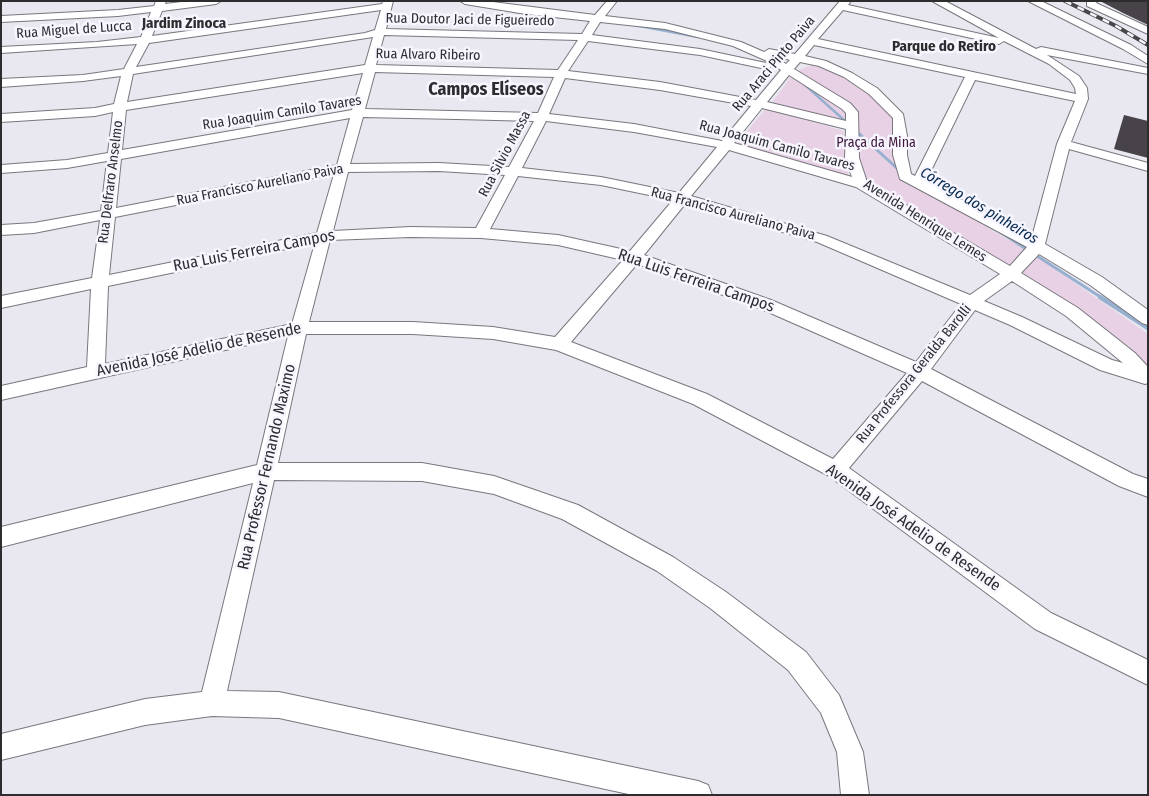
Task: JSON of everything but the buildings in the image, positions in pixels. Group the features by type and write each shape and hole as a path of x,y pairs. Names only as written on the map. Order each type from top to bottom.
{"street":[{"path":"1,19 216,1"},
{"path":"464,1 599,16 665,26 737,44 793,64 822,63 848,75 874,91 898,117 901,136 900,154 906,176 1096,280 1148,319"},
{"name":"Rua Silvio Massa","path":"481,233 542,117 561,74 584,37 612,1"},
{"path":"811,41 1082,99 1080,88 1070,74 1054,62 937,1"},
{"path":"1033,1 1127,47 1148,61"},
{"path":"1092,3 1148,31"},
{"name":"Rua Professor Fernando Maximo","path":"212,703 299,328 387,4"},
{"name":"Rua Miguel de Lucca","path":"1,50 97,45 145,40 387,4"},
{"path":"844,4 1022,46 1148,71"},
{"name":"Rua Araci Pinto Paiva","path":"725,145 844,4"},
{"name":"Rua Delfraro Anselmo","path":"96,371 100,281 120,107 128,71 145,40 160,5"},
{"name":"Rua Doutor Jaci de Figueiredo","path":"1,83 83,78 366,36 380,32 584,37 793,64"},
{"name":"Avenida Henrique Lemes","path":"793,64 852,112 852,158 861,184 1072,312 1129,358 1146,377"},
{"name":"Rua Alvaro Ribeiro","path":"1,118 95,112 370,68 561,74 660,86 760,104 853,127"},
{"path":"918,183 972,75"},
{"name":"Rua Professora Geralda Barolli","path":"836,470 919,371 972,302 1011,274 1037,246 1064,144 1082,99"},
{"name":"Rua Joaquim Camilo Tavares","path":"1,168 67,164 358,113 542,117 634,128 725,145 861,184"},
{"path":"1064,144 1148,166"},
{"path":"559,344 634,257 725,145"},
{"name":"Rua Francisco Aureliano Paiva","path":"1,230 34,228 343,168 439,167 512,171 600,181 682,198 822,239 972,302 1106,365 1146,377"},
{"name":"Rua Luis Ferreira Campos","path":"1,302 325,236 410,232 481,233 558,240 634,257 765,304 919,371 1118,476 1148,488"},
{"name":"Avenida José Adelio de Resende","path":"1,393 299,328 413,328 493,333 559,344 700,399 836,470 1043,621 1148,673"},
{"path":"1,537 266,471 422,472 494,485 570,512 656,559 718,600 797,661 830,704 850,752 855,795"},
{"path":"1,747 145,712 212,703 279,704 698,795"}],"green space":[{"name":"Praça da Mina","path":"816,63 873,91 893,116 899,176 1038,257 1148,334 1148,370 865,183 855,141 857,116 795,72"},
{"path":"790,78 795,78 845,110 849,123 771,104"},
{"path":"766,108 844,131 845,161 849,177 736,145"}],"waterway":[{"name":"Córrego dos pinheiros","path":"634,25 698,37"},
{"name":"Córrego dos pinheiros","path":"804,84 855,130"},
{"name":"Córrego dos pinheiros","path":"854,129 900,171"},
{"name":"Córrego dos pinheiros","path":"1000,232 1102,298"},
{"name":"Córrego dos pinheiros","path":"1100,297 1148,328"}],"railway":[{"path":"1065,1 1116,26 1148,45"}],"district":[{"name":"Jardim Zinoca","path":"184,24"},
{"name":"Parque do Retiro","path":"944,47"},
{"name":"Campos Elíseos","path":"486,90"}]}
